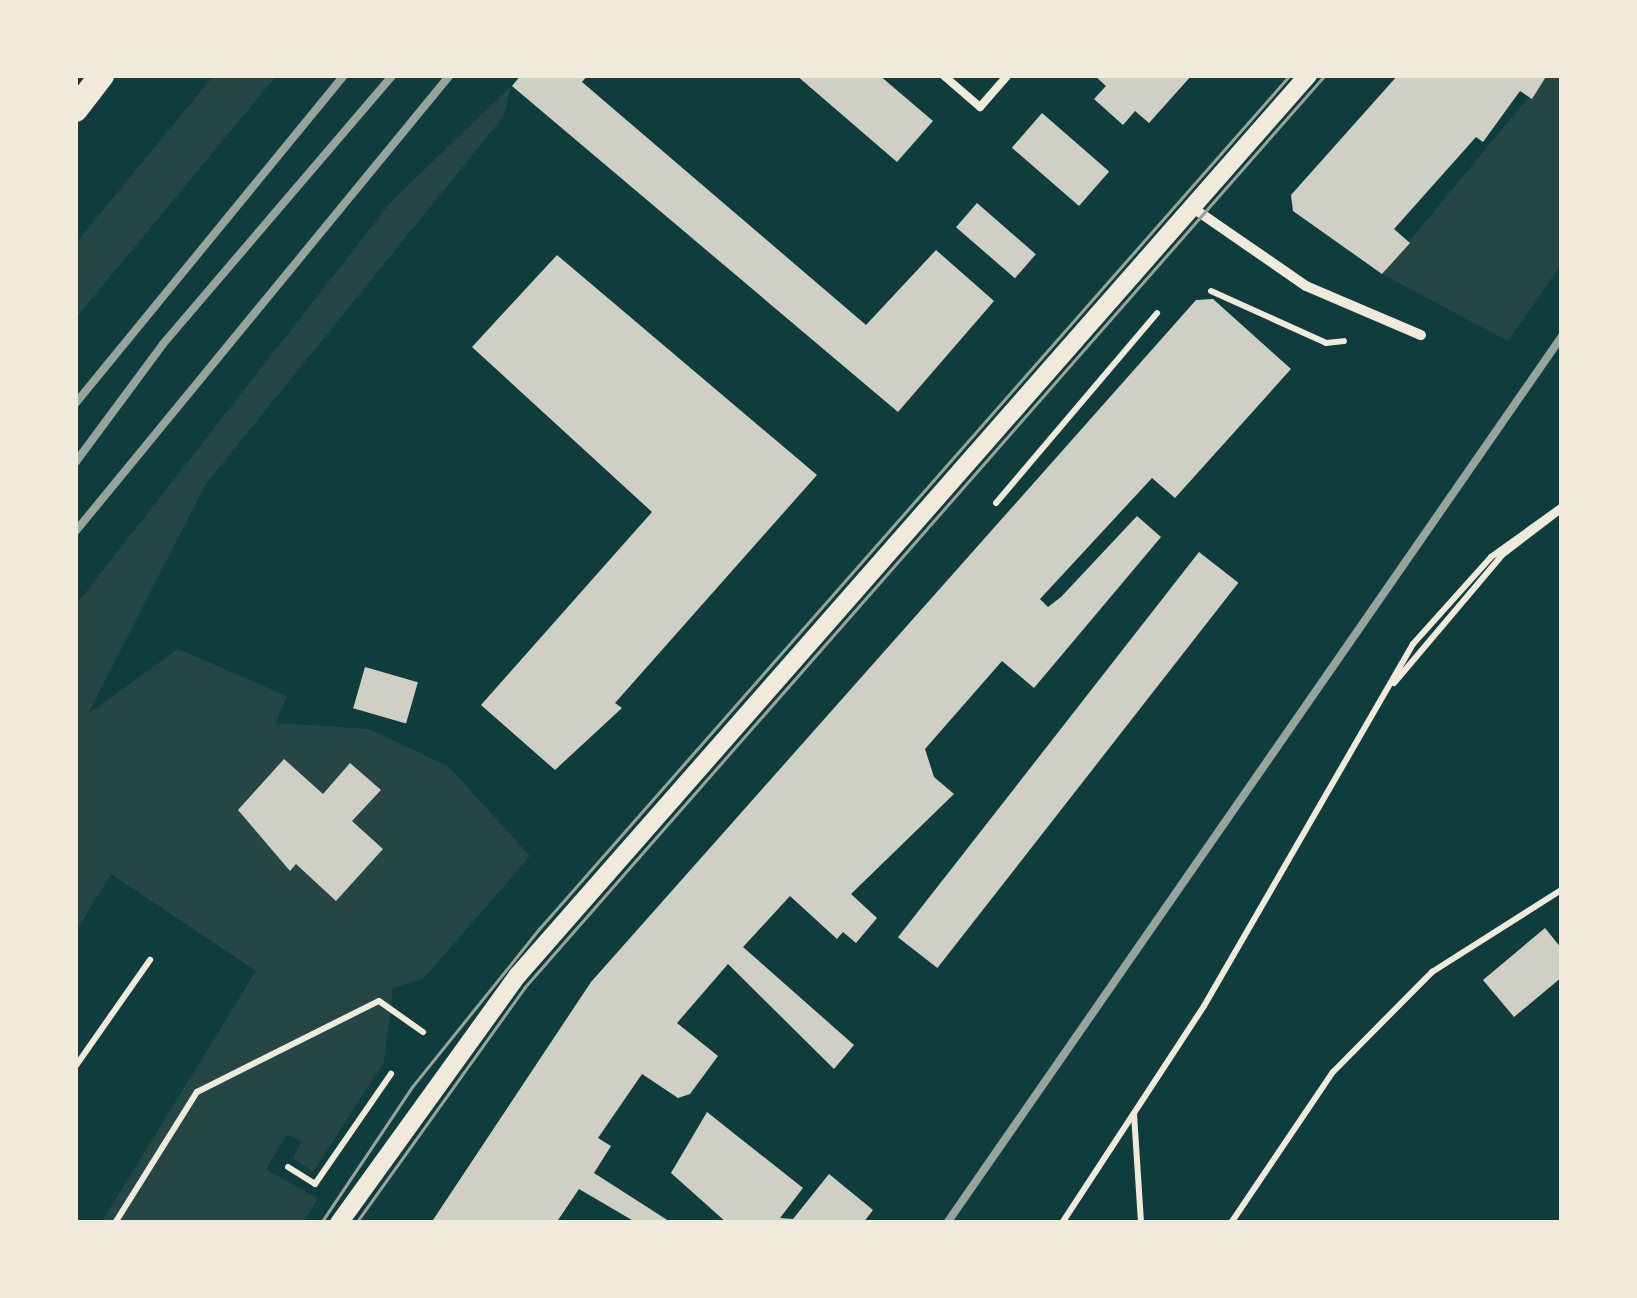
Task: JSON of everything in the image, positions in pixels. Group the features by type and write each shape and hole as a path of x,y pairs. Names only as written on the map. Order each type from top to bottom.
{"main road":[{"path":"75,109 101,75"}],"street":[{"path":"339,1223 518,975 1308,75"},
{"path":"1193,208 1306,286 1421,335"}],"lane":[{"path":"943,75 980,107 1008,75"}],"path":[{"path":"996,503 1157,313"},
{"path":"1062,1223 1134,1113 1352,748 1418,647 1502,556 1562,508"},
{"path":"1231,1223 1332,1072 1432,972 1561,890"},
{"path":"75,1067 150,960"},
{"path":"115,1223 196,1092 379,1001 424,1032"},
{"path":"288,1167 315,1184 391,1074"},
{"path":"1134,1113 1141,1223"}],"shaded area":[{"path":"214,75 277,75 75,319 75,244"},
{"path":"1547,75 1562,75 1562,263 1508,341 1382,274"},
{"path":"511,86 503,117 205,485 88,714 178,649 287,696 276,723 369,729 449,767 530,856 423,979 393,988 384,1062 313,1172 293,1158 302,1141 287,1135 266,1169 318,1199 302,1223 101,1223 256,971 111,874 75,933 75,606 391,202"}],"building":[{"path":"521,75 588,75 582,82 866,325 936,250 994,301 898,412 512,86"},
{"path":"796,75 879,75 933,121 897,162"},
{"path":"1094,75 1192,75 1149,123 1135,111 1123,125 1094,99 1106,86"},
{"path":"1398,75 1547,75 1532,99 1520,91 1483,142 1476,137 1394,229 1410,243 1382,274 1293,211 1291,195"},
{"path":"1042,113 1109,171 1079,206 1012,148"},
{"path":"977,203 1036,254 1015,278 956,227"},
{"path":"557,255 817,475 615,703 622,708 555,770 481,705 652,512 472,347"},
{"path":"1213,299 1291,369 1175,498 1152,478 1040,599 1048,607 1061,597 1137,516 1161,537 1034,688 1002,661 925,749 934,777 954,794 851,894 877,918 856,943 843,932 837,939 790,896 743,947 854,1045 834,1069 728,964 677,1023 718,1056 690,1094 678,1098 642,1074 598,1138 611,1146 594,1173 672,1223 637,1223 579,1189 556,1223 431,1223 591,982 1196,300"},
{"path":"1199,552 1238,583 937,968 898,937"},
{"path":"365,667 418,682 406,723 353,708"},
{"path":"284,759 323,794 350,763 381,790 352,821 383,849 336,901 296,864 290,871 238,810"},
{"path":"1545,928 1562,949 1562,977 1514,1017 1483,980"},
{"path":"707,1112 803,1188 780,1218 793,1219 829,1174 873,1210 863,1223 727,1223 671,1173"}],"tram line":[{"path":"321,1223 412,1087 539,929 1290,75"},
{"path":"356,1223 524,988 1325,75"}],"railway":[{"path":"75,404 344,75"},
{"path":"75,463 163,344 393,75"},
{"path":"75,532 450,75"},
{"path":"947,1223 1562,336"}]}
